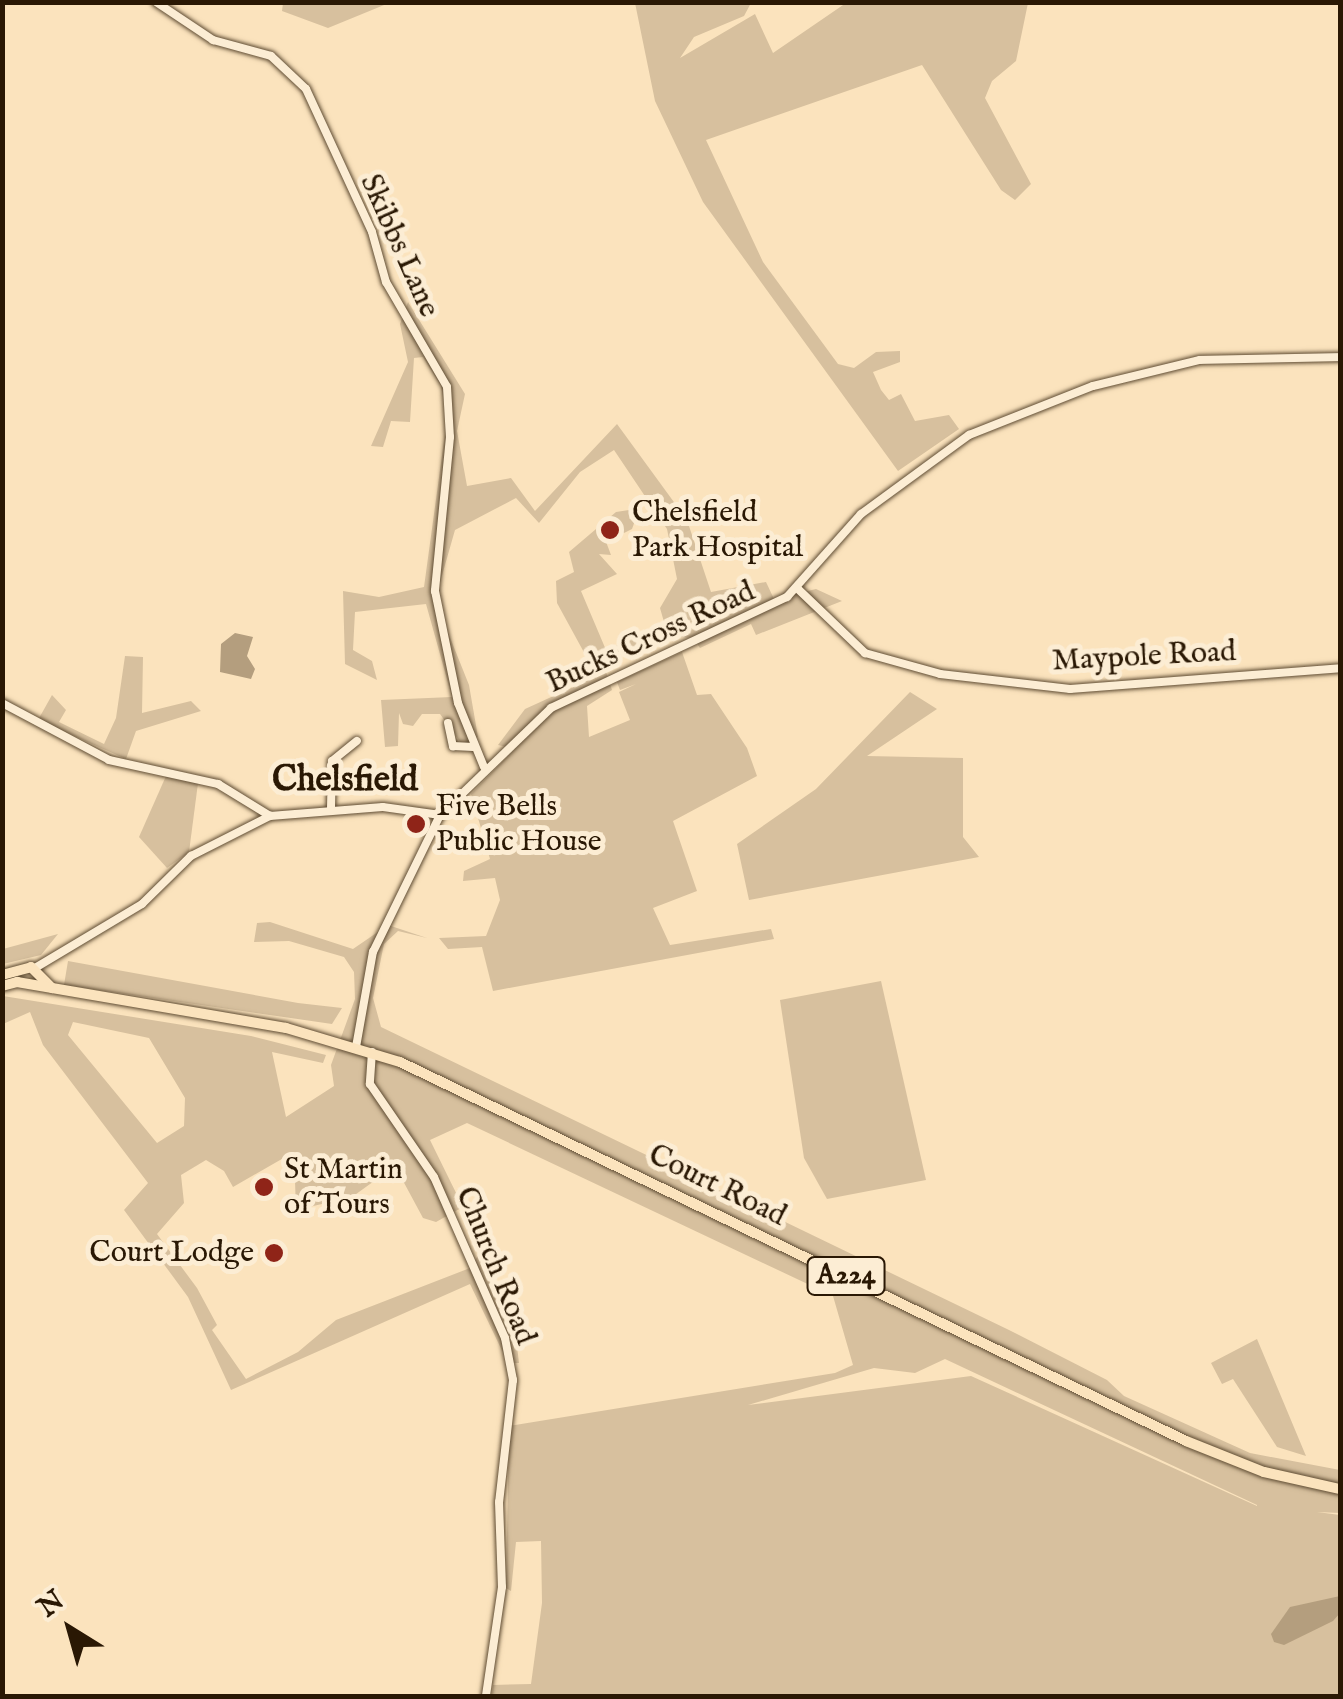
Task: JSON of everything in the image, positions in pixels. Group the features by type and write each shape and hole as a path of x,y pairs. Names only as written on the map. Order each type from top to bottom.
{"main road":[{"path":"2,975 32,970"},
{"path":"27,985 32,970"},
{"path":"32,970 53,989"},
{"name":"Court Road","path":"2,986 27,985 286,1028 372,1052 1196,1446 1264,1472 1340,1489"}],"street":[{"name":"Skibbs Lane","path":"156,2 213,40 271,56 306,89 372,232 386,282 447,387 450,437 435,591 473,747 484,767"},
{"path":"798,589 866,510 969,436 1093,386 1200,360 1340,357"},
{"name":"Maypole Road","path":"798,589 866,653 940,674 1070,689 1340,668"},
{"name":"Bucks Cross Road","path":"440,815 484,767 555,705 798,589"},
{"path":"2,702 109,760 218,784 270,816"},
{"path":"448,723 452,746 473,747"},
{"path":"331,808 332,761 357,741"},
{"path":"32,970 142,904 191,856 270,816 331,808 440,815 373,952 356,1046"},
{"name":"Church Road","path":"372,1052 370,1084 434,1177 505,1338 513,1380 499,1502 502,1587 486,1696"}],"shaded area":[{"path":"283,2 389,3 328,28 282,11"},
{"path":"635,3 751,3 744,16 694,37 680,58 755,14 773,53 846,3 1028,3 1016,61 992,81 985,98 1031,184 1015,200 1001,190 922,65 706,140 763,262 838,364 854,368 876,352 900,351 900,362 873,372 881,390 889,400 901,394 915,421 949,415 959,429 898,471 703,202 655,101"},
{"path":"408,302 465,394 457,431 467,486 511,478 535,511 617,424 687,520 711,592 766,582 774,599 816,589 842,601 756,635 751,624 700,648 693,638 668,636 660,608 677,579 667,529 614,450 580,472 539,523 516,498 455,530 435,600 469,685 478,737 463,746 440,714 422,714 413,726 403,724 399,713 398,746 385,747 381,700 452,697 426,604 355,612 353,650 372,661 377,680 345,664 343,591 379,597 424,587 447,419 441,386 423,357 414,358 410,422 391,421 383,447 371,446 408,362 400,324"},
{"path":"629,510 636,518 632,529 624,533 616,527 605,539 611,555 599,554 617,574 581,591 606,650 646,633 654,640 592,667 557,603 556,581 574,572 569,552 616,512"},
{"path":"235,633 253,637 247,656 255,669 251,679 220,672 221,644"},
{"path":"682,652 697,695 711,694 747,748 757,776 673,821 697,891 653,908 670,945 771,929 774,939 493,991 482,947 448,949 439,938 486,936 500,900 495,878 463,881 464,871 490,859 471,794 515,749 498,745 525,709 606,672 612,690 587,706 589,737 630,720 619,692 636,684 620,690 617,682"},
{"path":"125,656 143,657 142,713 191,701 201,711 136,731 126,759 38,720 52,695 66,710 59,722 104,744 116,718"},
{"path":"910,692 937,709 867,756 963,758 963,837 979,857 749,900 737,844 816,789"},
{"path":"166,776 198,783 189,852 167,868 139,837"},
{"path":"270,922 353,949 388,925 427,938 398,931 384,944 373,998 381,1027 1009,1330 1107,1380 1124,1396 1250,1453 1340,1470 1340,1513 1317,1512 1340,1515 1340,1696 492,1696 493,1685 531,1684 542,1603 541,1541 516,1542 511,1591 506,1588 509,1426 835,1373 853,1365 833,1296 467,1123 430,1140 463,1207 436,1222 423,1218 395,1166 352,1197 296,1210 294,1152 233,1187 224,1171 206,1160 181,1175 184,1203 157,1234 197,1288 217,1325 212,1330 246,1379 298,1352 336,1320 470,1268 479,1254 516,1338 519,1363 508,1363 470,1284 231,1390 188,1297 124,1210 148,1183 43,1045 30,1012 3,1024 3,996 251,1036 326,1055 323,1063 272,1052 286,1117 334,1086 331,1065 355,999 354,972 344,957 289,941 254,942 257,923","holes":["73,1022 149,1038 185,1098 184,1126 157,1143 68,1035","945,1359 1257,1505 1257,1506 971,1376 748,1405 874,1368 915,1373"]},
{"path":"58,934 41,955 3,964 3,949"},
{"path":"68,961 342,1008 332,1024 64,985"},
{"path":"881,981 926,1180 827,1199 804,1158 780,1000"},
{"path":"1257,1339 1306,1456 1277,1447 1233,1379 1222,1384 1211,1363"},
{"path":"1340,1596 1340,1613 1333,1621 1284,1645 1274,1642 1271,1634 1290,1607"}],"place":[{"name":"Chelsfield Park Hospital","path":"610,530"},
{"name":"Five Bells Public House","path":"416,824"},
{"name":"St Martin of Tours","path":"264,1187"},
{"name":"Court Lodge","path":"274,1253"}],"district":[{"name":"Chelsfield","path":"345,781"}]}
